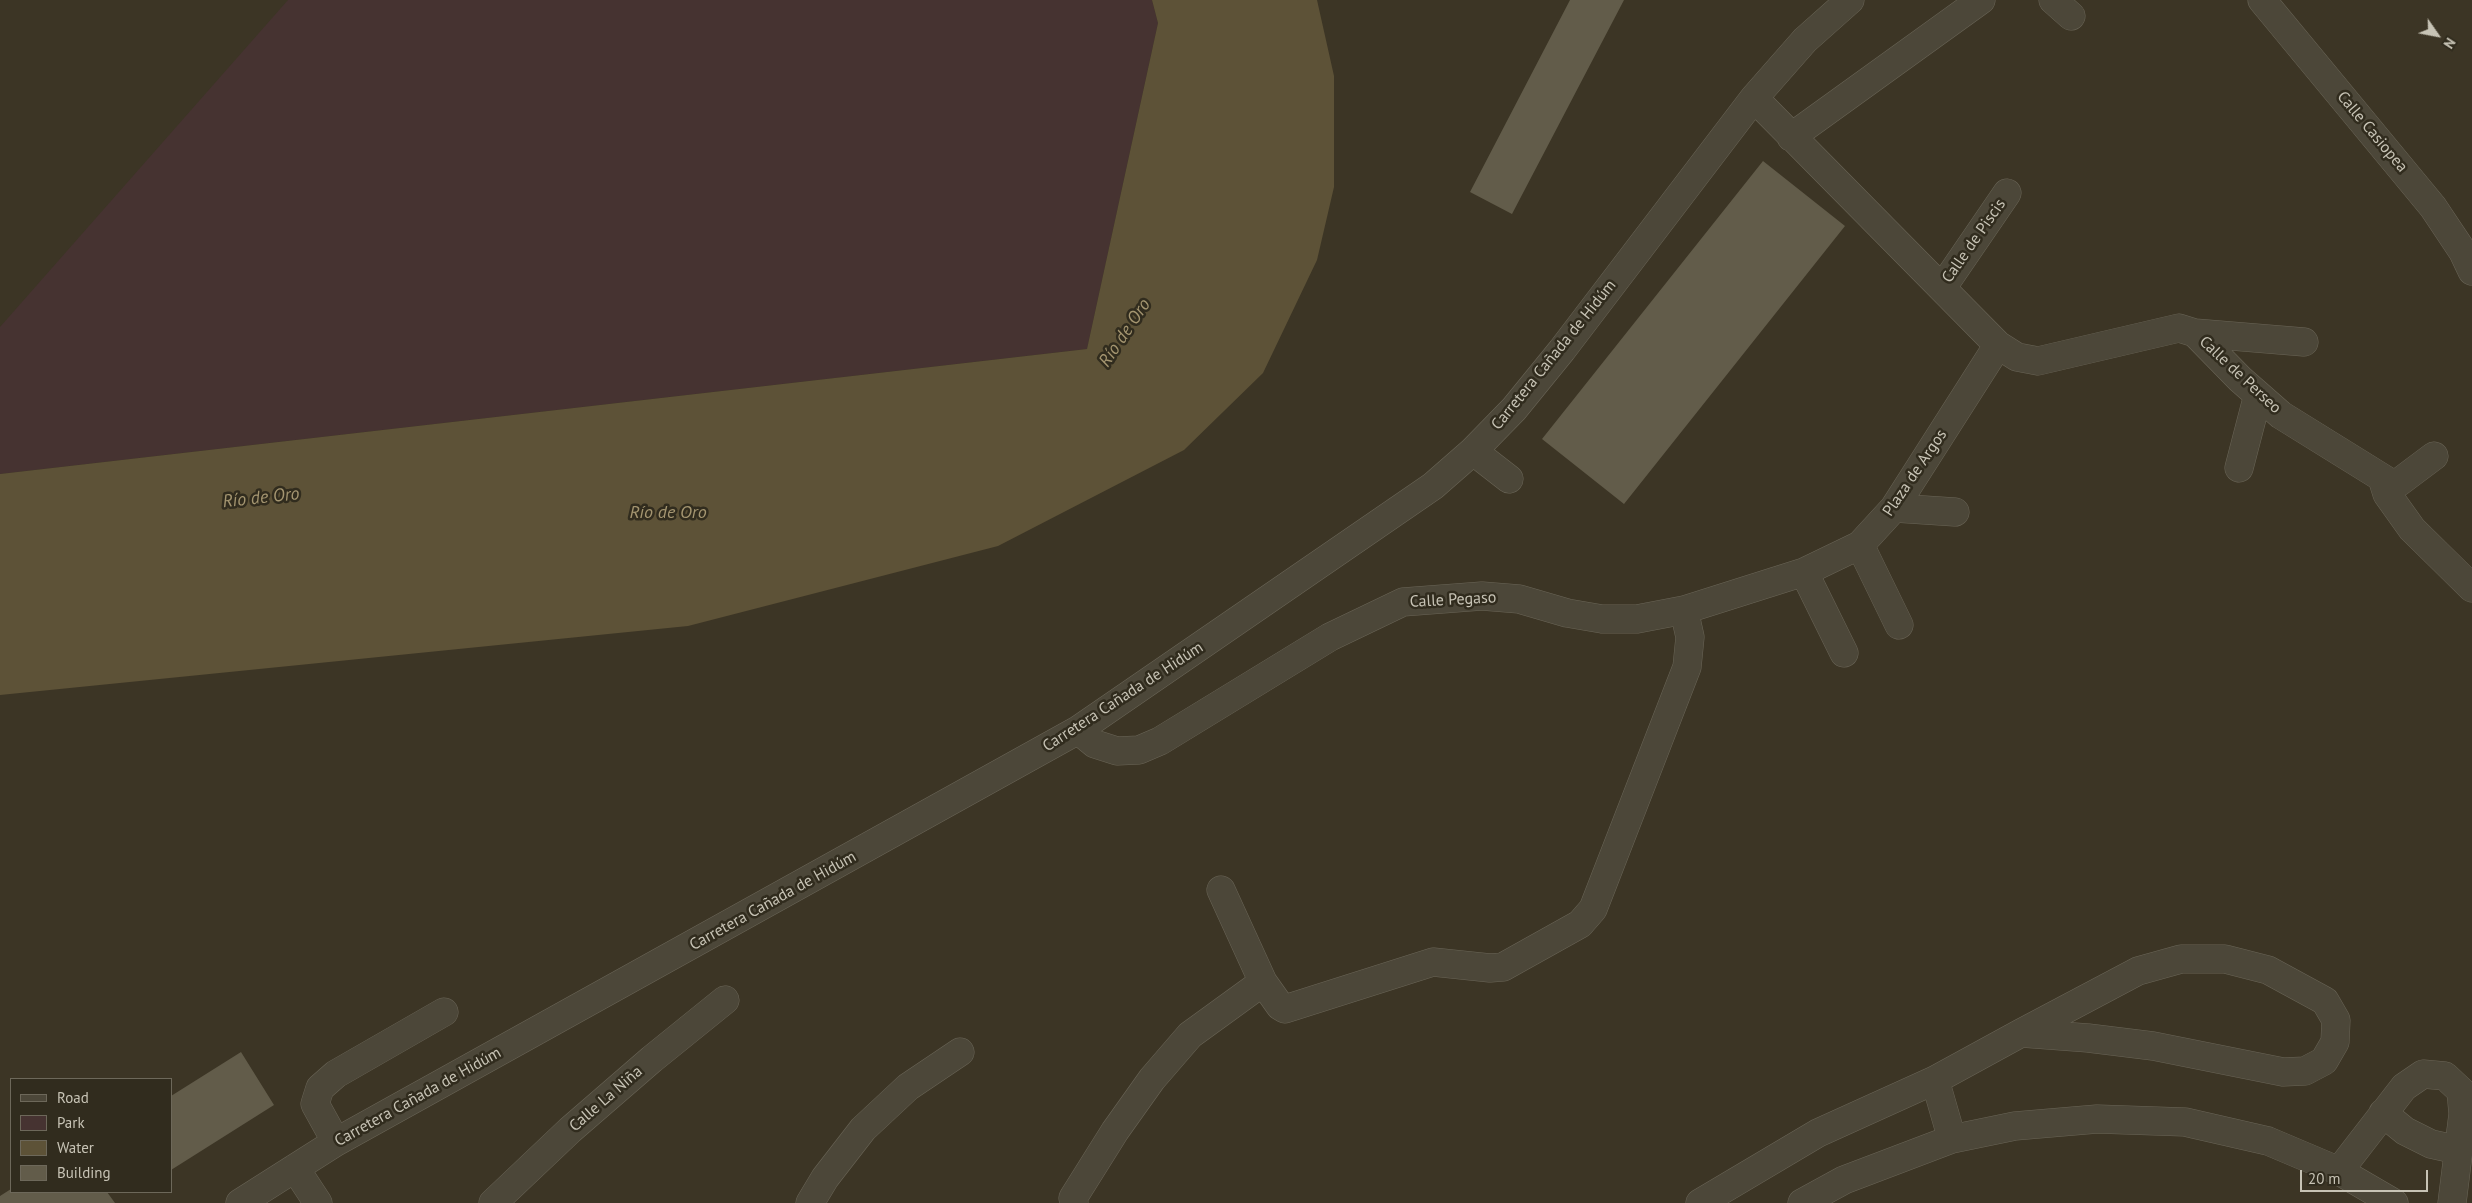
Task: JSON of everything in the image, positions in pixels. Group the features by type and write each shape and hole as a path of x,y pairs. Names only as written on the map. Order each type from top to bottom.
{"street":[{"name":"Carretera Cañada de Hidúm","path":"240,1203 336,1142 1078,730 1433,486 1473,451 1514,409 1562,350 1754,98 1805,40 1850,0"},
{"path":"1791,137 1981,0"},
{"name":"Calle Casiopea","path":"2262,0 2433,207 2472,271"},
{"name":"Calle de Perseo","path":"1754,98 1998,345 2016,357 2038,361 2162,330 2179,328 2195,334 2281,415 2382,478"},
{"name":"Calle de Piscis","path":"1942,288 2007,193"},
{"path":"2195,334 2304,342"},
{"name":"Plaza de Argos","path":"1804,572 1860,546 1894,508 1998,345"},
{"path":"2239,468 2258,395"},
{"path":"1473,451 1509,479"},
{"path":"2382,478 2389,482 2398,483 2434,456"},
{"path":"2382,478 2388,494 2412,529 2472,588"},
{"path":"1894,508 1955,512"},
{"path":"1860,546 1899,625"},
{"path":"1804,572 1844,653"},
{"name":"Calle Pegaso","path":"1078,730 1095,744 1117,751 1139,750 1160,742 1330,638 1403,602 1482,596 1519,599 1567,613 1602,618 1637,619 1684,610 1804,572"},
{"path":"1221,890 1262,982 1280,1006 1285,1009 1433,962 1490,968 1503,967 1580,924 1593,909 1687,667 1690,637 1684,610"},
{"path":"1700,1203 1818,1133 1935,1080 2021,1033 2138,971 2181,959 2225,959 2268,970 2325,1001 2336,1020 2335,1042 2324,1060 2305,1071 2283,1072 2153,1046 2088,1038 2021,1033"},
{"path":"1074,1203 1073,1198 1115,1131 1152,1079 1190,1036 1262,982"},
{"name":"Calle La Niña","path":"493,1203 563,1136 725,1000"},
{"path":"336,1142 315,1104 320,1088 336,1074 444,1012"},
{"path":"810,1203 825,1178 863,1129 908,1087 960,1052"},
{"path":"2339,1171 2404,1087 2422,1074 2445,1076 2461,1092 2463,1114 2452,1203"},
{"path":"1935,1080 1952,1139"},
{"path":"2383,1113 2405,1131 2431,1144 2458,1150"},
{"path":"1802,1203 1844,1180 1952,1139 2015,1126 2097,1119 2185,1122 2268,1141 2339,1171 2394,1203"},
{"path":"296,1168 318,1203"}],"green space":[{"path":"288,0 1152,0 1158,23 1087,349 0,474 0,327"}],"water":[{"name":"Río de Oro","path":"1152,0 1317,0 1334,76 1334,187 1317,260 1263,373 1184,450 998,546 688,626 0,695 0,474 1087,349 1158,23"}],"building":[{"path":"1570,0 1624,0 1512,214 1470,192"},
{"path":"1763,161 1845,226 1624,504 1542,439"},
{"path":"241,1052 274,1105 172,1169 172,1095"},
{"path":"10,1190 10,1193 108,1193 115,1203 0,1203 0,1196"}]}
